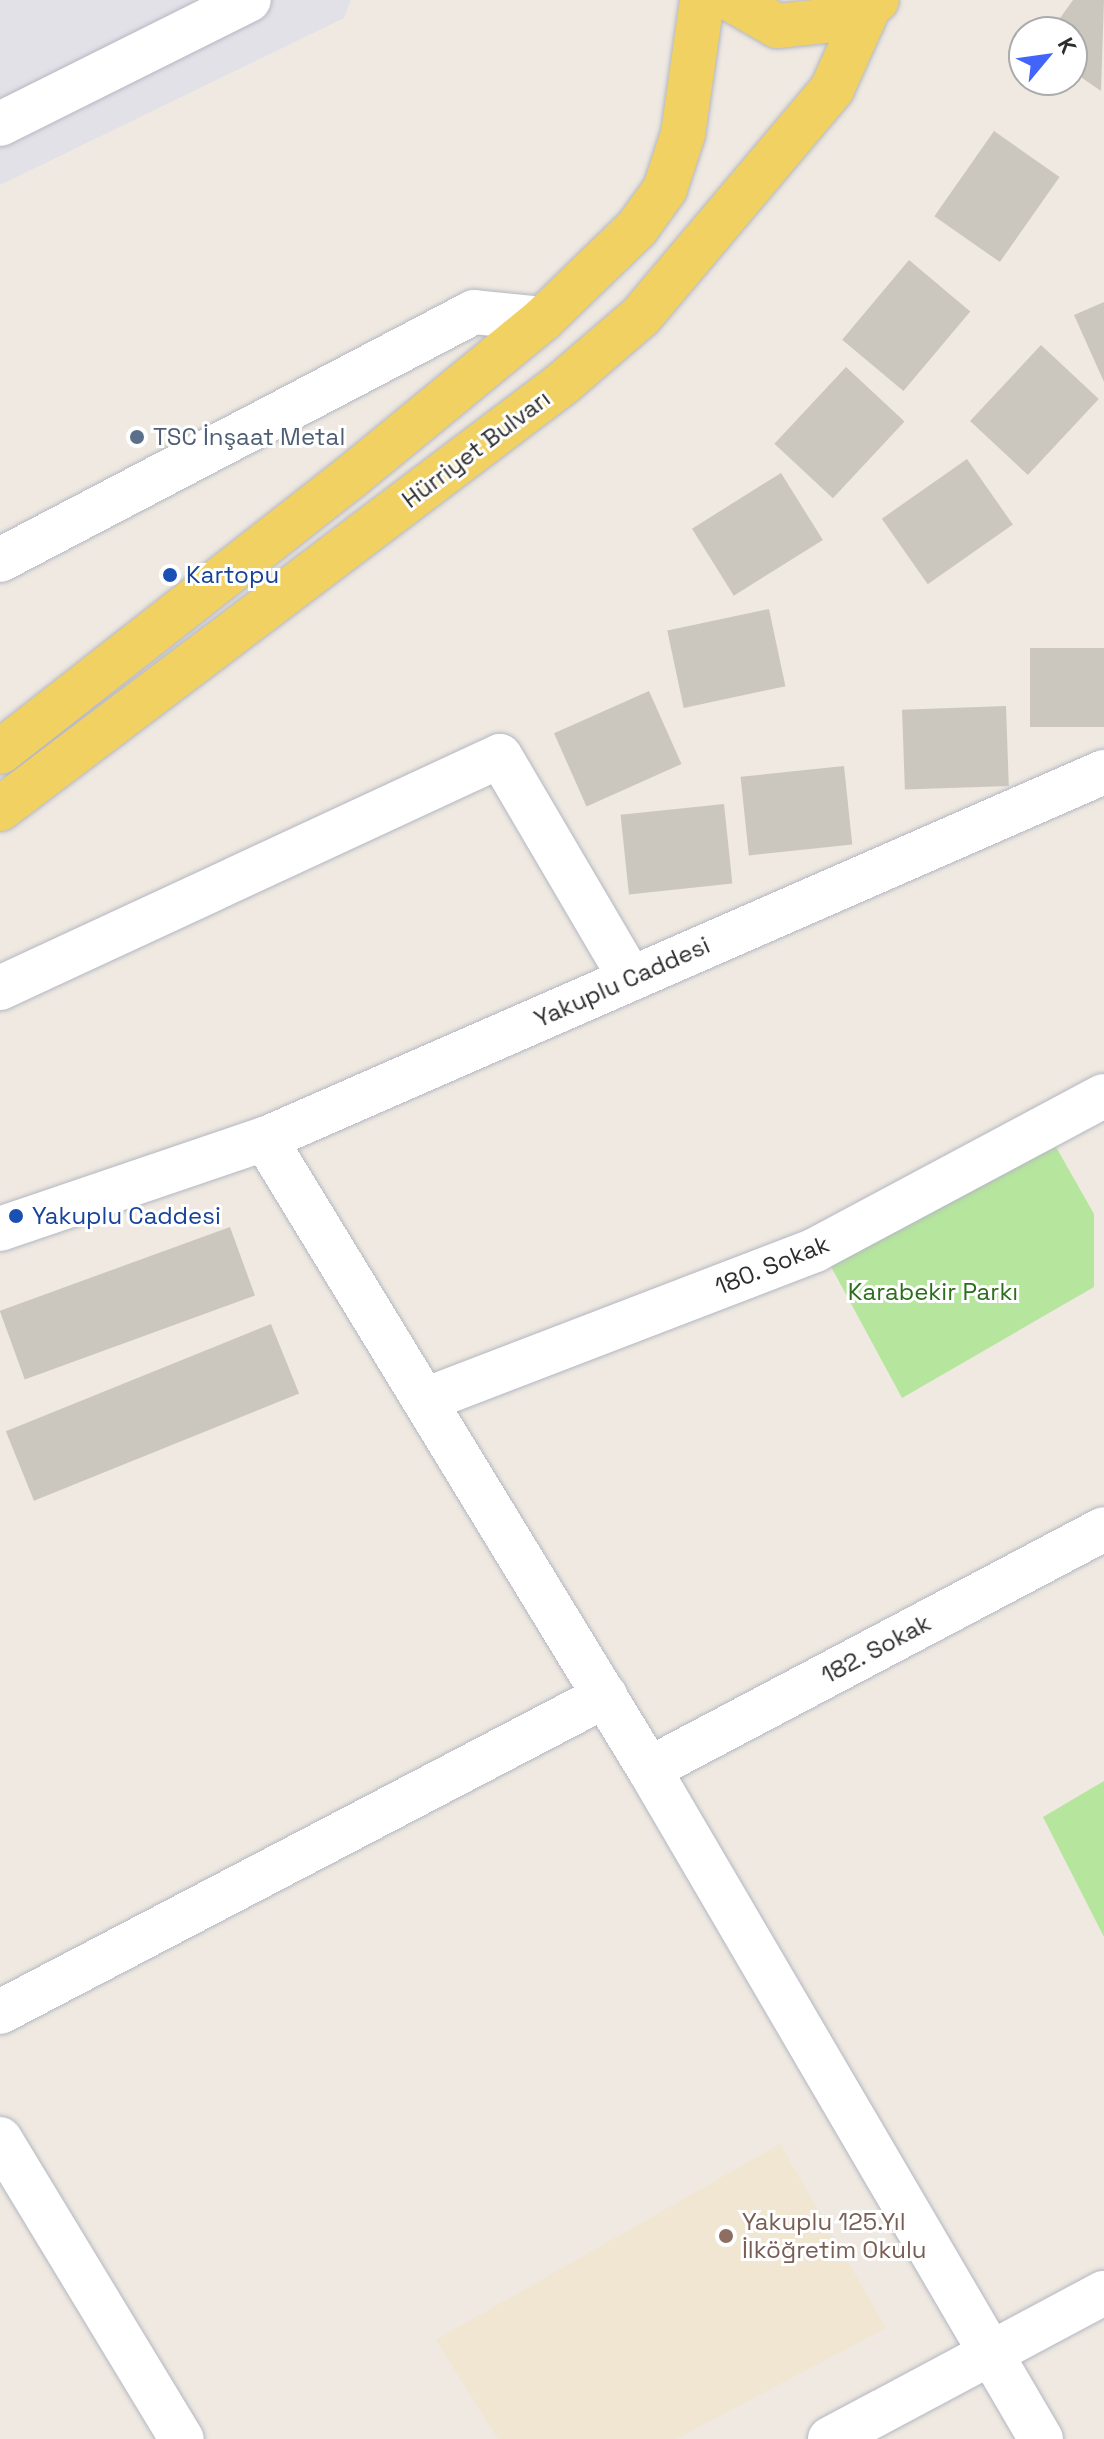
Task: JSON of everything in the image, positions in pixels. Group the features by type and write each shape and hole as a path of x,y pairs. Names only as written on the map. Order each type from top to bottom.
{"main road":[{"path":"0,752 543,319 637,228 665,189 683,134 702,0"},
{"path":"732,0 777,26 872,4"},
{"name":"Hürriyet Bulvarı","path":"0,809 562,384 641,316 832,89 872,4"}],"street":[{"path":"0,124 249,0"},
{"path":"0,560 474,312 543,319"},
{"path":"0,988 500,756 630,978"},
{"name":"Yakuplu Caddesi","path":"0,1229 265,1139 1104,772"},
{"name":"180. Sokak","path":"425,1400 815,1250 1104,1096"},
{"path":"265,1139 649,1769 996,2352 1041,2439"},
{"name":"182. Sokak","path":"649,1769 1104,1529"},
{"path":"0,2012 605,1696"},
{"path":"0,2139 182,2439"},
{"path":"830,2439 1104,2293"}],"shaded area":[{"path":"0,0 351,0 344,18 0,185"},
{"name":"Yakuplu 125.Yıl İlköğretim Okulu","path":"780,2144 886,2328 676,2439 498,2439 436,2340"}],"green space":[{"name":"Karabekir Parkı","path":"1056,1147 1094,1214 1094,1287 902,1398 828,1261"},
{"path":"1104,1781 1104,1937 1043,1817"}],"building":[{"path":"1073,0 1104,0 1101,91 1088,82 1088,16 1062,16"},
{"path":"994,131 1060,177 1000,262 934,216"},
{"path":"909,260 970,311 903,391 842,340"},
{"path":"1104,302 1104,382 1074,315"},
{"path":"1041,345 1099,399 1028,475 970,421"},
{"path":"846,367 905,422 833,498 774,444"},
{"path":"967,459 1013,525 928,584 882,519"},
{"path":"781,473 823,540 734,596 692,529"},
{"path":"769,609 785,686 684,708 667,631"},
{"path":"1030,648 1104,648 1104,727 1030,727"},
{"path":"649,691 682,764 587,806 554,733"},
{"path":"1006,706 1009,786 905,790 902,710"},
{"path":"844,766 852,845 749,855 741,777"},
{"path":"724,804 732,884 629,894 621,815"},
{"path":"230,1227 255,1296 25,1379 0,1311"},
{"path":"271,1324 299,1394 34,1501 6,1431"}],"place":[{"name":"TSC İnşaat Metal","path":"137,437"},
{"name":"Kartopu","path":"170,575"},
{"name":"Yakuplu Caddesi","path":"16,1216"},
{"name":"Yakuplu 125.Yıl İlköğretim Okulu","path":"726,2236"}]}
